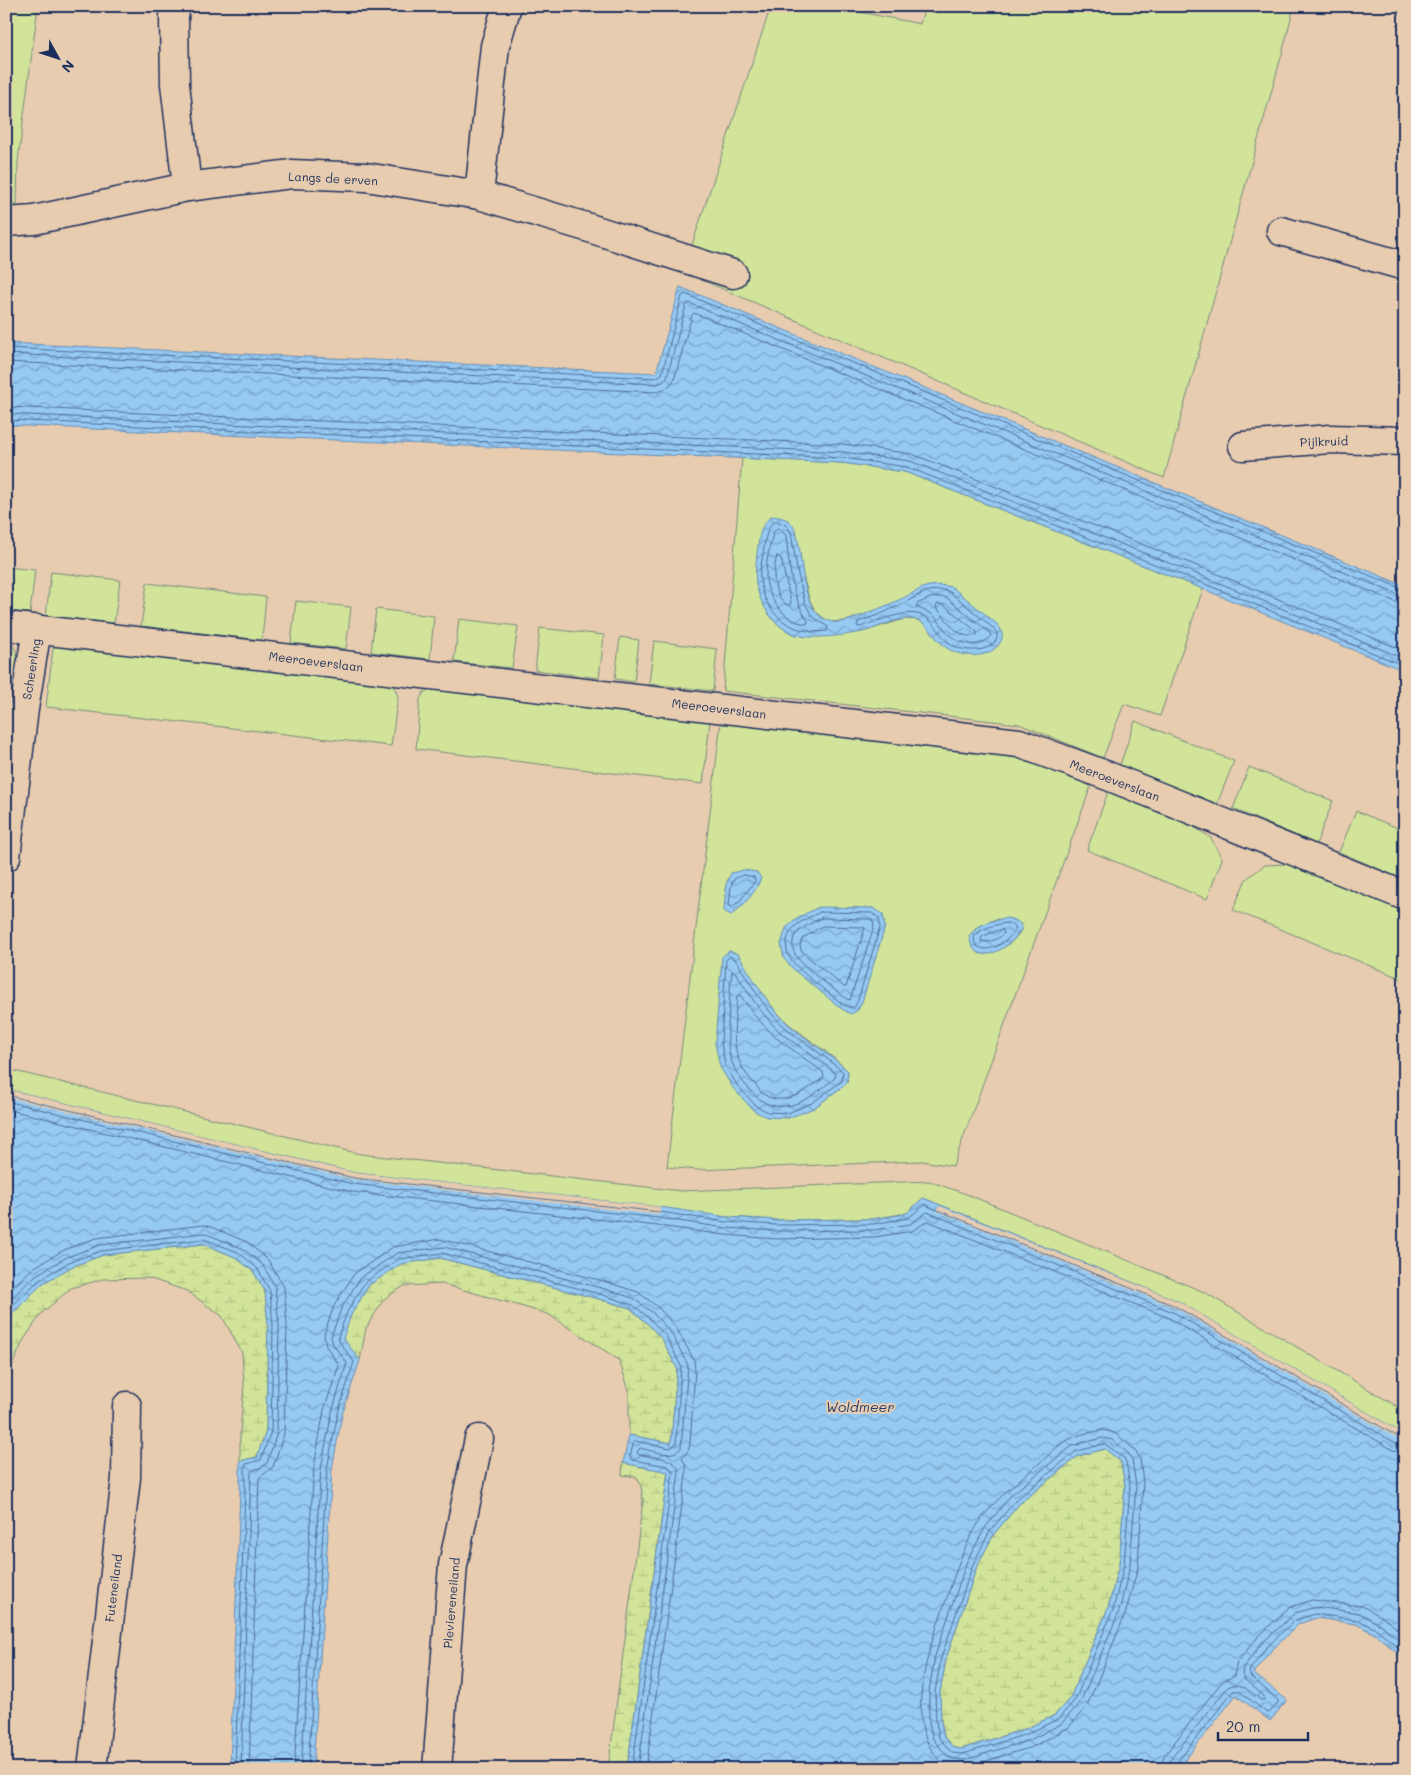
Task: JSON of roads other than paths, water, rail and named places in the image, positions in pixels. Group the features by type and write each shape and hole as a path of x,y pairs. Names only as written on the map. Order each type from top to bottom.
{"street":[{"path":"176,6 174,16 175,84 187,187"},
{"path":"479,195 495,46 507,6"},
{"name":"Langs de erven","path":"6,222 34,220 187,187 292,174 366,177 479,195 733,274"},
{"path":"1281,231 1405,266"},
{"name":"Pijlkruid","path":"1243,446 1330,439 1405,441"},
{"name":"Meeroeverslaan","path":"6,626 1019,743 1145,791 1405,896"},
{"name":"Scheerling","path":"6,857 24,709 37,629"},
{"name":"Futeneiland","path":"92,1769 126,1478 127,1406"},
{"name":"Pleviereneiland","path":"437,1769 453,1565 479,1440"}],"water":[{"path":"680,287 1405,586 1405,671 905,472 842,463 6,425 6,343 656,373"},
{"path":"771,516 789,521 795,529 810,602 818,614 829,621 849,620 929,586 946,586 952,587 997,624 1002,634 1001,641 990,652 976,655 960,654 947,648 924,624 913,619 900,620 862,632 838,636 812,637 789,632 775,622 765,608 756,584 756,565 762,528"},
{"path":"744,870 757,872 761,878 749,899 731,915 724,911 726,884 731,873"},
{"path":"819,907 873,908 883,914 885,927 862,1002 858,1010 851,1014 842,1009 795,971 784,959 781,944 786,928 799,917"},
{"path":"1007,918 1020,923 1022,928 1010,942 994,953 978,953 972,947 969,936 977,928 986,923"},
{"path":"729,951 738,954 766,999 779,1015 848,1071 847,1083 814,1108 788,1118 767,1117 754,1111 733,1088 720,1067 715,1043 722,957"},
{"name":"Woldmeer","path":"6,1089 355,1173 660,1207 727,1217 777,1220 872,1219 899,1215 907,1213 923,1198 1178,1301 1405,1435 1405,1659 1375,1634 1356,1624 1316,1618 1299,1624 1270,1652 1253,1673 1287,1700 1270,1721 1236,1695 1178,1769 627,1769 668,1472 623,1463 629,1435 671,1443 677,1368 662,1339 630,1308 440,1258 401,1264 369,1285 351,1315 343,1338 360,1360 342,1415 332,1469 313,1769 230,1769 240,1461 257,1457 266,1431 268,1325 265,1291 253,1271 235,1257 204,1244 103,1255 71,1267 42,1284 11,1315 6,1324","holes":["1105,1449 1121,1462 1125,1485 1119,1565 1108,1608 1070,1698 1055,1715 1025,1729 962,1749 954,1748 944,1737 941,1721 940,1693 946,1659 977,1566 994,1534 1019,1504 1078,1456"]}]}
